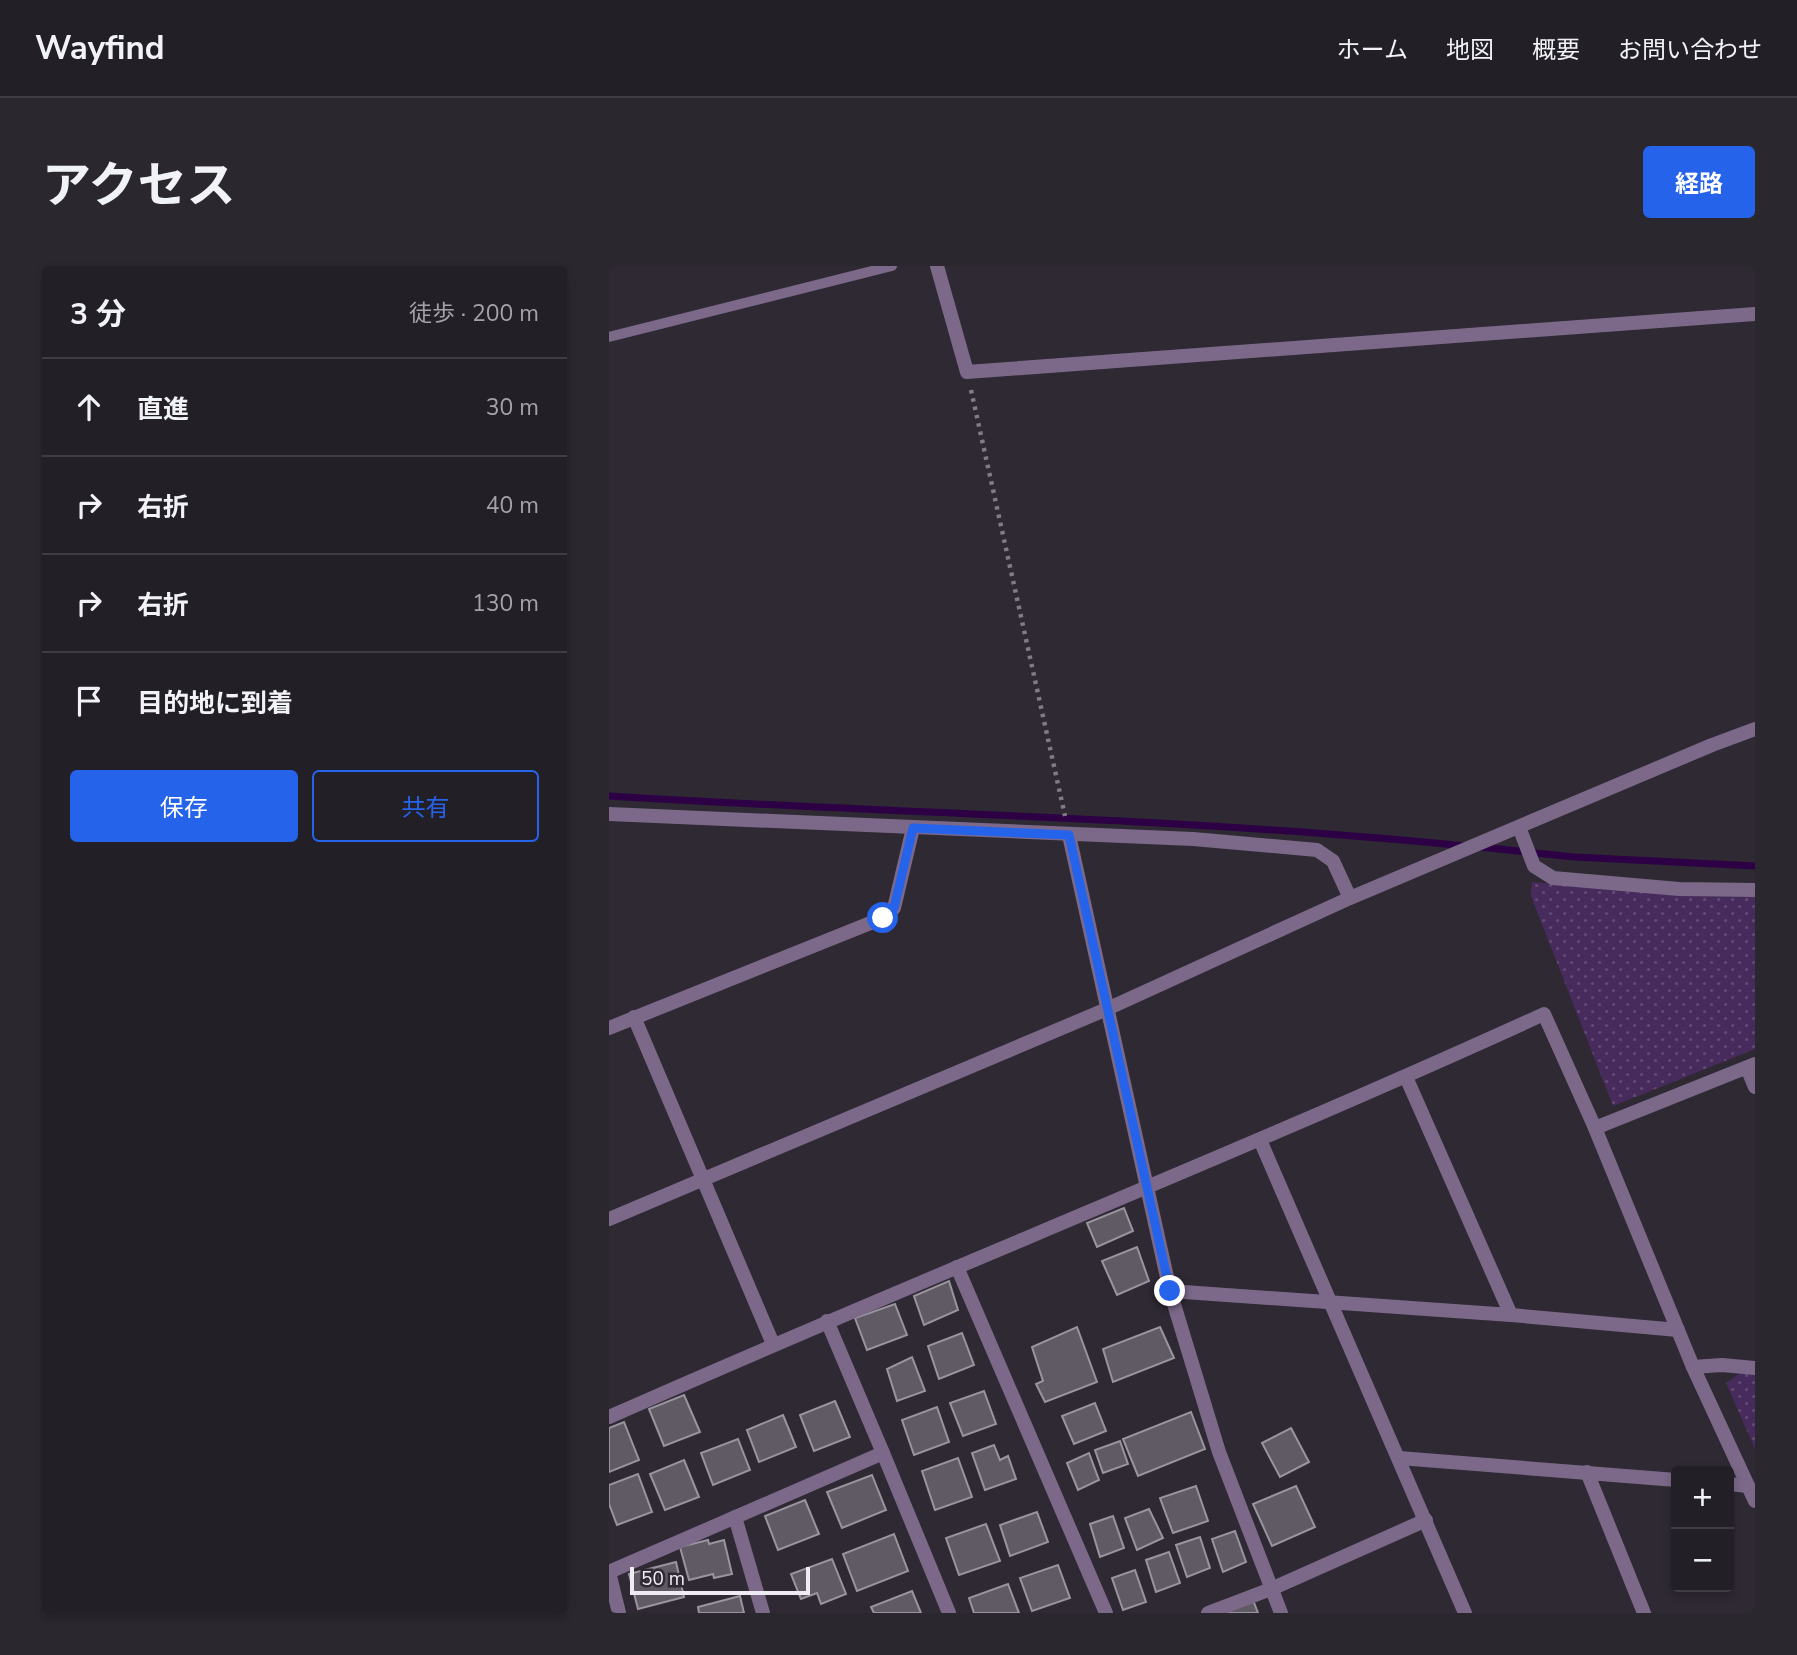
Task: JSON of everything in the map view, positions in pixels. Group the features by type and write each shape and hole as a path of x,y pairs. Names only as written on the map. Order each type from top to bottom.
{"street":[{"path":"937,266 967,372 1755,314"},
{"path":"609,1219 1107,1009 1350,898 1520,831 1712,745 1755,729"},
{"path":"609,814 1193,839 1317,850 1333,861 1350,898"},
{"path":"609,1028 883,918 894,908 913,828"},
{"path":"1520,831 1534,866 1553,878 1679,889 1755,890"},
{"path":"1069,835 1170,1291 1219,1452 1281,1613"},
{"path":"609,1417 827,1321 1260,1140 1544,1014 1595,1128 1693,1367 1755,1501"},
{"path":"635,1017 773,1344"},
{"path":"1595,1128 1751,1066 1755,1087"},
{"path":"1406,1077 1511,1315"},
{"path":"1260,1140 1465,1613"},
{"path":"957,1267 1106,1613"},
{"path":"1170,1291 1511,1315 1678,1330"},
{"path":"827,1321 949,1613"},
{"path":"1693,1367 1722,1365 1755,1368"},
{"path":"619,1613 609,1572 883,1453"},
{"path":"1399,1458 1671,1480"},
{"path":"1587,1472 1644,1613"},
{"path":"1734,1485 1748,1486"},
{"path":"735,1517 762,1613"},
{"path":"1209,1613 1271,1589 1426,1520"}],"lane":[{"path":"609,337 892,266"}],"path":[{"path":"967,372 1069,835"}],"shaded area":[{"path":"1532,882 1683,896 1755,897 1755,1049 1613,1106 1531,896"},
{"path":"1742,1372 1755,1373 1755,1449 1726,1383"}],"building":[{"path":"1124,1208 1133,1231 1097,1247 1087,1223"},
{"path":"1137,1247 1149,1281 1117,1295 1102,1261"},
{"path":"949,1281 958,1310 924,1325 914,1296"},
{"path":"895,1304 907,1335 867,1350 855,1318"},
{"path":"1077,1327 1097,1382 1045,1402 1036,1384 1043,1381 1032,1347"},
{"path":"1160,1327 1174,1358 1113,1382 1103,1349"},
{"path":"962,1333 974,1365 939,1379 928,1346"},
{"path":"912,1357 925,1391 897,1401 887,1369"},
{"path":"984,1391 996,1424 963,1436 950,1403"},
{"path":"684,1395 700,1432 664,1446 649,1409"},
{"path":"835,1401 850,1437 814,1451 800,1415"},
{"path":"1095,1403 1106,1431 1074,1444 1062,1416"},
{"path":"937,1407 949,1442 914,1455 902,1420"},
{"path":"1191,1412 1205,1449 1138,1476 1123,1439"},
{"path":"783,1415 796,1447 759,1462 747,1430"},
{"path":"624,1422 639,1460 609,1472 609,1428"},
{"path":"1291,1428 1309,1462 1280,1477 1262,1443"},
{"path":"738,1439 750,1470 713,1485 701,1453"},
{"path":"1120,1441 1128,1464 1103,1473 1095,1450"},
{"path":"994,1445 1000,1460 1008,1456 1016,1479 985,1490 972,1453"},
{"path":"1089,1453 1099,1480 1078,1490 1067,1463"},
{"path":"958,1458 972,1497 935,1510 922,1471"},
{"path":"684,1460 699,1497 665,1510 650,1474"},
{"path":"638,1474 652,1512 617,1525 609,1504 609,1485"},
{"path":"872,1475 886,1510 842,1528 827,1492"},
{"path":"1196,1486 1208,1521 1173,1533 1160,1498"},
{"path":"1296,1486 1315,1527 1272,1546 1253,1504"},
{"path":"805,1500 819,1534 778,1550 765,1516"},
{"path":"1149,1509 1163,1538 1137,1550 1125,1518"},
{"path":"1037,1512 1048,1542 1010,1556 1000,1525"},
{"path":"1113,1516 1124,1548 1100,1557 1090,1524"},
{"path":"986,1524 1000,1561 959,1575 946,1538"},
{"path":"1235,1531 1246,1562 1223,1572 1212,1539"},
{"path":"894,1534 908,1571 857,1591 843,1554"},
{"path":"1200,1537 1210,1568 1187,1577 1176,1545"},
{"path":"708,1540 709,1544 724,1540 732,1574 714,1578 713,1574 689,1580 680,1547"},
{"path":"1169,1552 1180,1583 1156,1592 1146,1560"},
{"path":"832,1559 846,1594 821,1604 817,1593 801,1599 791,1574"},
{"path":"676,1562 684,1597 638,1609 629,1574"},
{"path":"1058,1565 1070,1598 1032,1611 1020,1578"},
{"path":"1135,1570 1146,1602 1123,1610 1112,1578"},
{"path":"1008,1584 1019,1613 974,1613 969,1598"},
{"path":"912,1591 921,1613 874,1613 871,1607"},
{"path":"740,1596 744,1613 699,1613 698,1607"},
{"path":"1253,1600 1258,1613 1220,1613"}],"waterway":[{"path":"609,796 1251,828 1465,846"},
{"path":"1480,847 1574,857 1755,866"}],"route":[{"path":"883,918 894,908 913,828 1069,835 1170,1291"}]}
